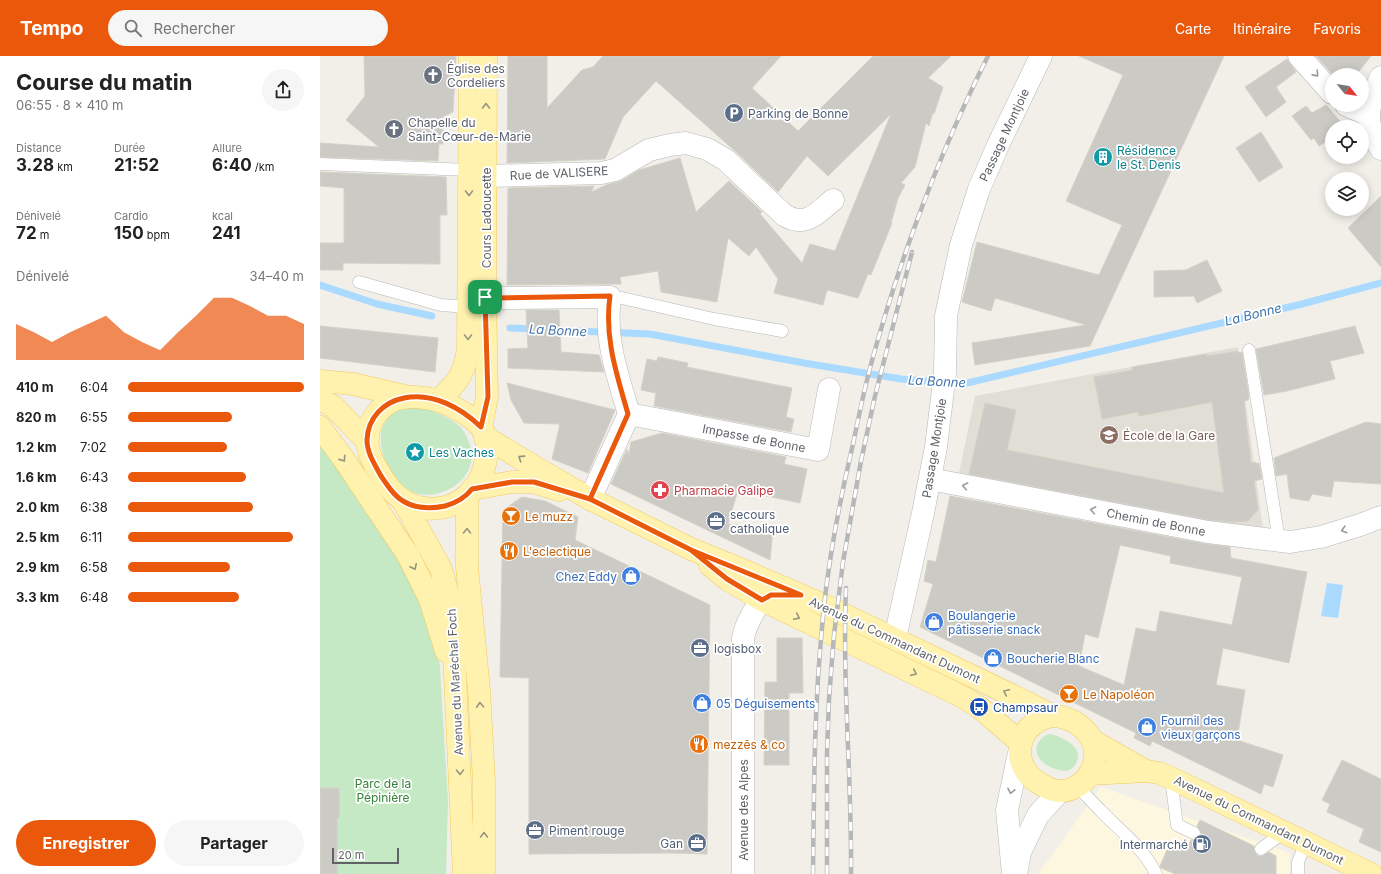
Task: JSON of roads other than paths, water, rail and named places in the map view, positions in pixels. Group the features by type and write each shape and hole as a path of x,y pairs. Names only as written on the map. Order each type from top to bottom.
{"main road":[{"name":"Cours Ladoucette","path":"470,56 478,173"},
{"name":"Cours Ladoucette","path":"483,432 488,397 476,302 478,173 486,56"},
{"name":"Cours Ladoucette","path":"439,400 450,390 466,366 476,302"},
{"path":"320,381 353,384 410,397"},
{"path":"410,397 426,397 439,400 456,408 471,418 483,432 488,447 487,456 480,478 470,492 453,504 429,509 403,501 393,492 374,465 367,440 369,428 376,415 384,406 393,400 410,397"},
{"path":"320,399 334,407 367,440"},
{"path":"320,427 343,458 408,554 430,599 456,691"},
{"name":"Avenue du Commandant Dumont","path":"483,432 540,470 590,499 691,550 801,595 895,638 1024,700 1053,716"},
{"name":"Avenue du Commandant Dumont","path":"470,492 512,482 534,482 590,499"},
{"name":"Avenue du Maréchal Foch","path":"470,492 467,567 479,690 484,781 484,874"},
{"name":"Avenue du Maréchal Foch","path":"403,501 441,569 452,608 464,874"},
{"name":"Avenue du Commandant Dumont","path":"691,550 727,579 762,600 959,694 979,707 1020,748"},
{"path":"1053,716 1062,716 1073,721 1085,730 1093,741 1095,752 1094,764 1075,784 1036,782 1028,774 1023,765 1020,748 1025,734 1040,720 1053,716"},
{"name":"Avenue du Commandant Dumont","path":"1093,741 1146,771"},
{"name":"Avenue du Commandant Dumont","path":"1075,784 1146,771 1159,773 1370,874"}],"street":[{"name":"Passage Montjoie","path":"895,638 936,447 944,383 946,316 961,245 979,189 1040,56"},
{"path":"1299,56 1325,85"},
{"path":"1381,78 1369,125 1372,134 1381,149"},
{"name":"Rue de VALISERE","path":"478,173 601,173 615,170 649,150 670,145 686,144 730,156 784,215 792,220 802,221 811,218 833,200"},
{"path":"476,302 504,298 613,300 608,324 612,359 628,414 590,499"},
{"name":"Impasse de Bonne","path":"628,414 818,450 829,390"},
{"name":"Chemin de Bonne","path":"930,479 1208,532 1290,542 1321,537 1381,517"},
{"path":"762,600 771,595 801,595"},
{"name":"Avenue des Alpes","path":"743,874 743,638 745,628 762,600"},
{"path":"1014,874 1008,810 1020,748"},
{"path":"1014,874 1020,852 1038,815 1075,784"}],"lane":[{"path":"320,164 478,173"},
{"path":"359,282 441,304 476,302"},
{"path":"613,300 782,331"},
{"path":"1249,350 1279,541"},
{"path":"1171,778 1177,825 1194,833"},
{"path":"1075,784 1100,811 1137,846 1151,863 1156,874"},
{"path":"1261,849 1284,832"},
{"path":"1298,874 1298,862 1306,843"}],"water":[{"path":"1327,583 1343,585 1338,618 1321,616"}],"waterway":[{"name":"La Bonne","path":"552,330 650,334 804,363 901,379 963,384 1302,304 1381,283"},
{"path":"320,285 377,304 432,316"},
{"name":"La Bonne","path":"510,328 535,329"}],"railway":[{"path":"813,874 815,751 819,659 827,582 843,489 867,378 909,242 954,128 988,56"},
{"path":"827,874 827,753 829,699 834,635 843,562 861,461 875,396 912,252"},
{"path":"846,588 845,659 851,874"}],"place":[{"name":"Église des Cordeliers","path":"433,75"},
{"name":"Parking de Bonne","path":"734,113"},
{"name":"Chapelle du Saint-Cœur-de-Marie","path":"394,129"},
{"name":"Résidence le St. Denis","path":"1103,157"},
{"name":"École de la Gare","path":"1109,435"},
{"name":"Les Vaches","path":"415,452"},
{"name":"Pharmacie Galipe","path":"660,490"},
{"name":"Le muzz","path":"511,516"},
{"name":"secours catholique","path":"716,521"},
{"name":"L'eclectique","path":"509,551"},
{"name":"Chez Eddy","path":"631,576"},
{"name":"Boulangerie pâtisserie snack","path":"934,622"},
{"name":"logisbox","path":"700,648"},
{"name":"Boucherie Blanc","path":"993,658"},
{"name":"Le Napoléon","path":"1069,694"},
{"name":"05 Déguisements","path":"702,703"},
{"name":"Champsaur","path":"979,707"},
{"name":"Fournil des vieux garçons","path":"1147,727"},
{"name":"mezzēs & co","path":"699,744"},
{"name":"Piment rouge","path":"535,830"},
{"name":"Gan","path":"697,843"},
{"name":"Intermarché","path":"1202,844"}],"park label":[{"name":"Parc de la Pépinière","path":"383,790"}]}
